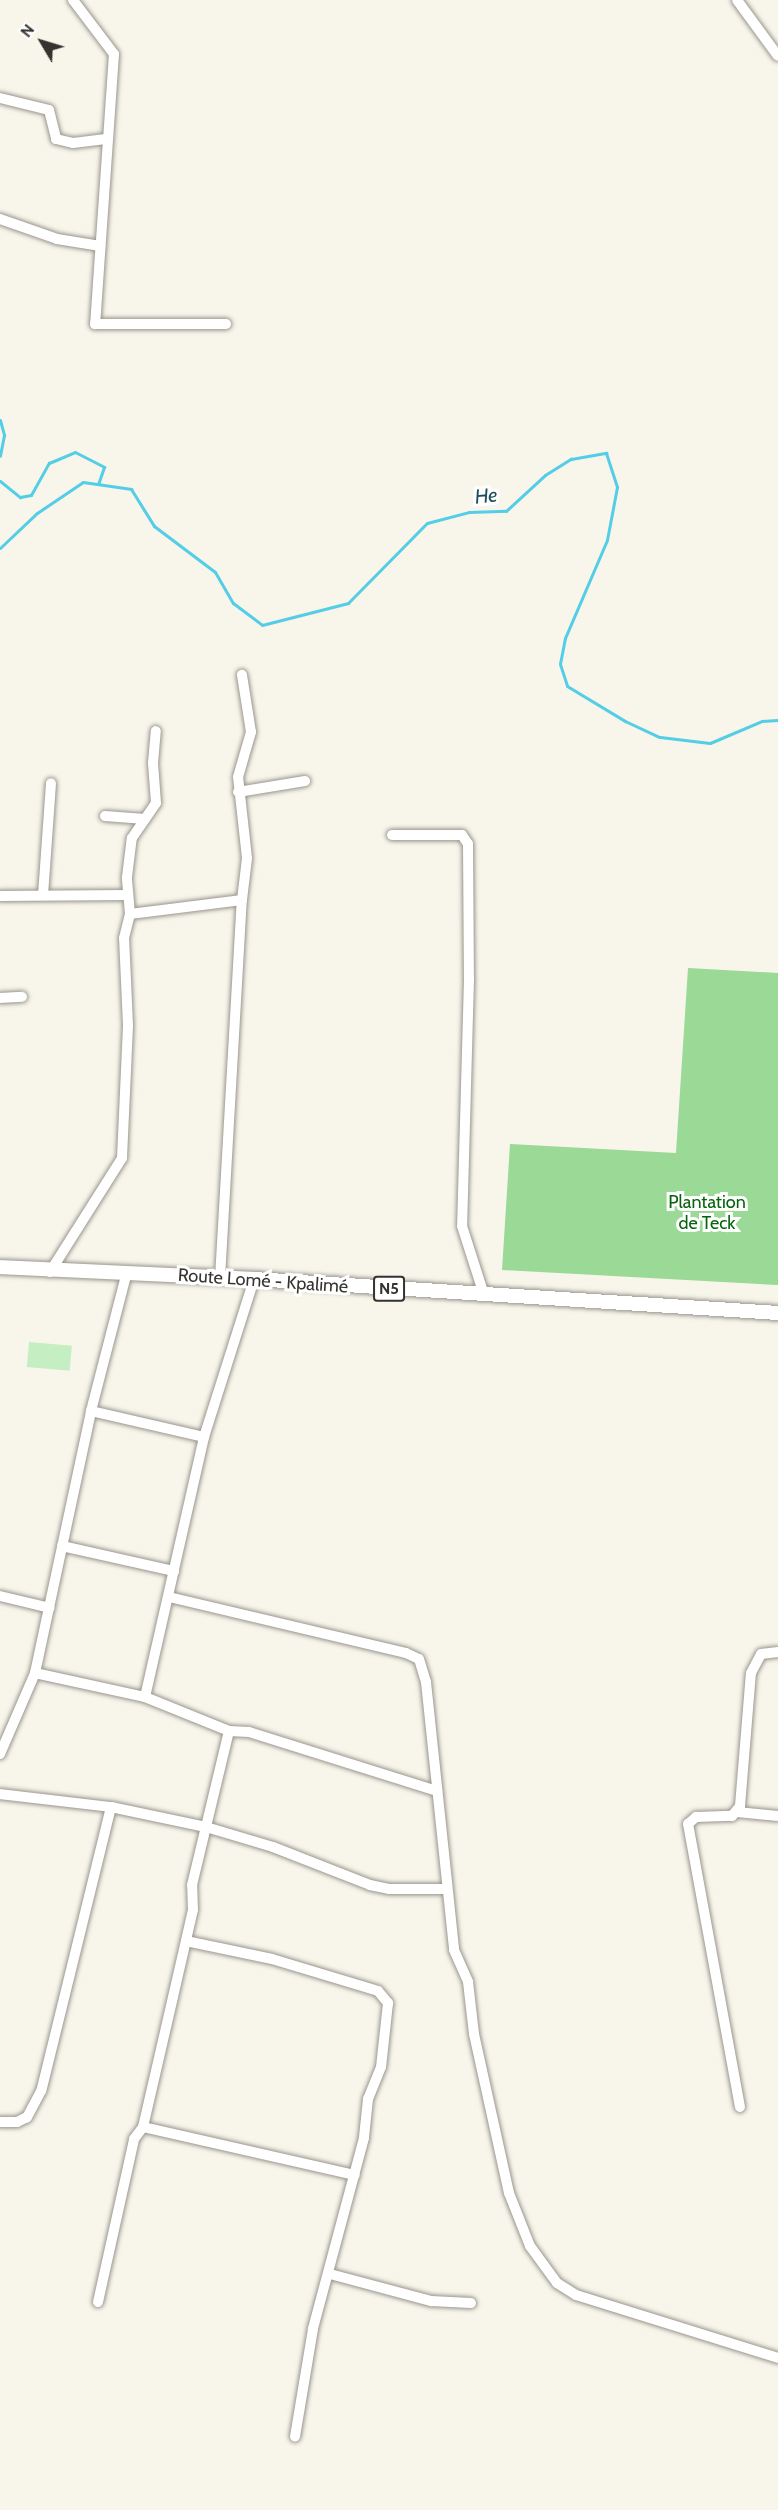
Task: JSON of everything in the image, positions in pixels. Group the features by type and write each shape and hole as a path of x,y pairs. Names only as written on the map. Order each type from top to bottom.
{"main road":[{"name":"Route Lomé - Kpalimé","path":"0,1267 50,1272 127,1272 254,1279 778,1313"}],"street":[{"path":"73,0 114,54 95,324 226,324"},
{"path":"737,0 778,56"},
{"path":"0,98 49,110 56,139 73,143 108,140"},
{"path":"0,219 57,239 100,246"},
{"path":"220,1278 242,900 247,858 238,792 238,767 251,732 242,675"},
{"path":"50,1272 122,1158 128,1025 124,938 130,914 128,895 132,838 157,796 153,763 156,731"},
{"path":"238,792 305,781"},
{"path":"43,895 51,783"},
{"path":"105,816 145,819"},
{"path":"392,835 462,835 468,844 469,979 462,1226 484,1295"},
{"path":"0,896 128,895"},
{"path":"130,914 242,900"},
{"path":"0,998 22,997"},
{"path":"0,1754 35,1672 91,1411 127,1272"},
{"path":"145,1697 204,1437 254,1279"},
{"path":"91,1411 204,1437"},
{"path":"62,1546 174,1571"},
{"path":"0,1596 50,1608"},
{"path":"169,1597 406,1653 419,1659 426,1682 444,1889 454,1950 468,1982 474,2034 508,2193 542,2266 557,2283 576,2295 778,2358"},
{"path":"737,1812 742,1798 752,1673 761,1654 778,1652"},
{"path":"35,1672 145,1697 229,1731 249,1732 436,1791"},
{"path":"98,2302 134,2139 143,2127 186,1941 193,1910 192,1885 229,1731"},
{"path":"0,1794 111,1806 206,1827 318,1862 370,1885 389,1889 444,1889"},
{"path":"0,2122 17,2122 27,2117 41,2091 111,1806"},
{"path":"740,2108 688,1824 696,1817 727,1817 737,1812 778,1816"},
{"path":"186,1941 272,1959 378,1991 388,2003 381,2067 368,2099 364,2138 336,2238 330,2274 313,2329 295,2436"},
{"path":"143,2127 355,2175"},
{"path":"330,2274 431,2301 471,2302"}],"green space":[{"name":"Plantation de Teck","path":"688,968 778,973 778,1285 502,1270 510,1144 676,1153"},
{"path":"29,1342 72,1346 70,1371 27,1367"}],"waterway":[{"path":"0,420 4,435 0,456"},
{"path":"0,481 20,497 31,495 49,463 75,452 104,467 98,484"},
{"name":"He","path":"0,548 37,513 83,482 131,489 154,526 215,572 233,603 262,625 348,603 427,523 469,512 506,511 545,475 571,459 606,453 617,487 607,540 565,638 560,664 567,686 625,721 660,737 710,743 762,721 778,720"}]}
